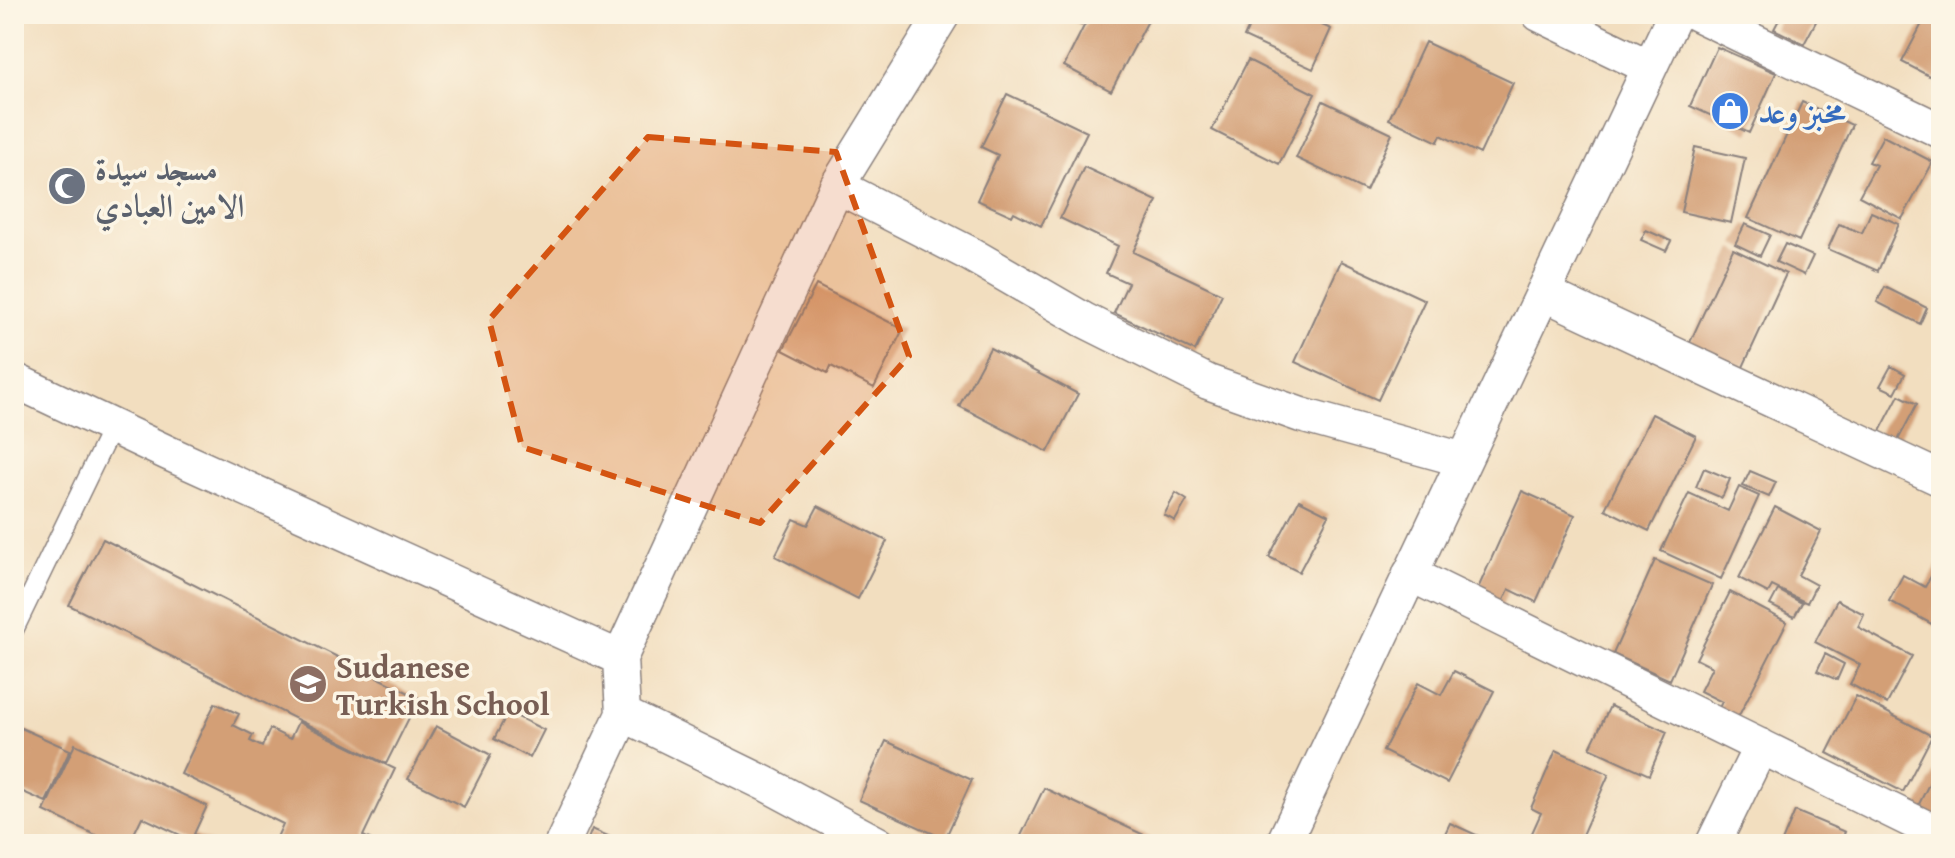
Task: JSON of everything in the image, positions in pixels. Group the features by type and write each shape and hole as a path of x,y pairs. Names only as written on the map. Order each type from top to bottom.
{"street":[{"path":"562,844 623,714 620,658 837,186 943,14"},
{"path":"1539,14 1649,67"},
{"path":"1283,844 1675,14"},
{"path":"1697,14 1941,131"},
{"path":"837,186 970,254 1084,320 1208,382 1301,415 1464,460"},
{"path":"1543,293 1941,479"},
{"path":"14,380 620,658"},
{"path":"1410,574 1941,835"},
{"path":"623,714 768,785 878,844"},
{"path":"1713,844 1761,746"}],"lane":[{"path":"14,630 112,427"}],"highlighted area":[{"path":"648,137 836,152 909,356 760,523 522,447 489,320"}],"building":[{"path":"1060,14 1086,14 1081,25"},
{"path":"1090,14 1145,14 1150,17 1111,91 1064,66"},
{"path":"1255,14 1317,14 1313,21 1331,29 1313,69 1244,37"},
{"path":"1782,14 1820,14 1804,44 1774,29"},
{"path":"1927,14 1941,14 1941,82 1902,62"},
{"path":"1425,42 1513,83 1480,154 1441,135 1438,142 1389,119"},
{"path":"1717,47 1776,73 1749,133 1690,106"},
{"path":"1248,60 1315,94 1279,164 1212,130"},
{"path":"1007,94 1087,132 1041,226 1014,212 1012,216 977,200 998,155 981,147"},
{"path":"1323,101 1392,134 1366,191 1296,158"},
{"path":"1802,102 1852,125 1799,241 1748,218"},
{"path":"1883,136 1933,162 1902,219 1859,196 1876,165 1869,162"},
{"path":"1695,147 1745,158 1731,223 1681,212"},
{"path":"1084,167 1157,201 1133,252 1222,294 1195,351 1114,313 1128,283 1106,273 1118,246 1060,218"},
{"path":"1871,212 1899,224 1878,271 1828,249 1839,224 1862,233"},
{"path":"1745,224 1770,235 1760,256 1735,244"},
{"path":"1646,230 1671,241 1666,251 1641,240"},
{"path":"1785,244 1813,256 1804,275 1776,262"},
{"path":"1733,249 1786,274 1738,378 1685,353"},
{"path":"1341,261 1425,300 1378,400 1295,362"},
{"path":"816,285 903,329 874,388 831,366 828,373 783,350"},
{"path":"1885,287 1927,308 1920,324 1877,302"},
{"path":"990,348 1078,394 1048,452 959,406"},
{"path":"1891,366 1905,374 1895,393 1880,386"},
{"path":"1899,395 1917,404 1896,444 1878,435"},
{"path":"1652,414 1696,436 1649,531 1605,509"},
{"path":"1704,468 1730,479 1722,498 1696,487"},
{"path":"1750,471 1776,482 1769,497 1743,486"},
{"path":"1739,487 1759,496 1721,579 1661,551 1689,493 1728,511"},
{"path":"1522,491 1575,515 1536,602 1509,589 1501,607 1475,595"},
{"path":"1176,493 1187,500 1175,521 1164,515"},
{"path":"1299,500 1329,515 1299,572 1269,557"},
{"path":"818,506 887,541 858,599 775,556 794,519 808,525"},
{"path":"1775,507 1821,531 1798,575 1816,585 1807,603 1772,586 1768,593 1739,578"},
{"path":"103,539 419,698 386,764 69,605"},
{"path":"1655,560 1712,585 1670,680 1613,654"},
{"path":"1939,562 1941,629 1889,601 1903,575 1925,587"},
{"path":"1778,590 1802,603 1794,617 1770,605"},
{"path":"1730,592 1787,622 1733,727 1714,717 1722,702 1700,691 1712,667 1696,659"},
{"path":"1837,600 1864,614 1858,627 1912,656 1887,704 1850,684 1860,665 1815,642"},
{"path":"1825,654 1844,664 1837,680 1817,671"},
{"path":"1454,671 1494,691 1447,783 1383,751 1418,683 1441,695"},
{"path":"1856,696 1932,736 1903,792 1827,753"},
{"path":"215,703 239,714 233,725 253,735 250,741 262,747 270,729 290,739 298,722 395,769 363,836 380,844 274,844 283,824 181,774"},
{"path":"1610,706 1667,732 1649,775 1590,748"},
{"path":"508,712 544,730 530,758 494,739"},
{"path":"436,726 491,755 464,807 408,779"},
{"path":"21,728 70,750 46,802 14,788 14,743"},
{"path":"886,741 972,780 945,839 859,800"},
{"path":"75,744 207,806 194,834 214,844 189,844 191,840 142,817 129,844 115,844 44,811"},
{"path":"1556,750 1609,774 1578,844 1527,844 1541,813 1531,808"},
{"path":"1941,760 1941,831 1913,816"},
{"path":"1044,788 1163,844 1017,844"},
{"path":"1795,811 1845,832 1840,844 1781,844"},
{"path":"1450,823 1496,844 1440,844"},
{"path":"592,829 626,844 586,844"}],"place":[{"name":"مخبز وعد","path":"1730,111"},
{"name":"مسجد سيدة الامين العبادي","path":"67,186"},
{"name":"Sudanese Turkish School","path":"308,684"}]}
